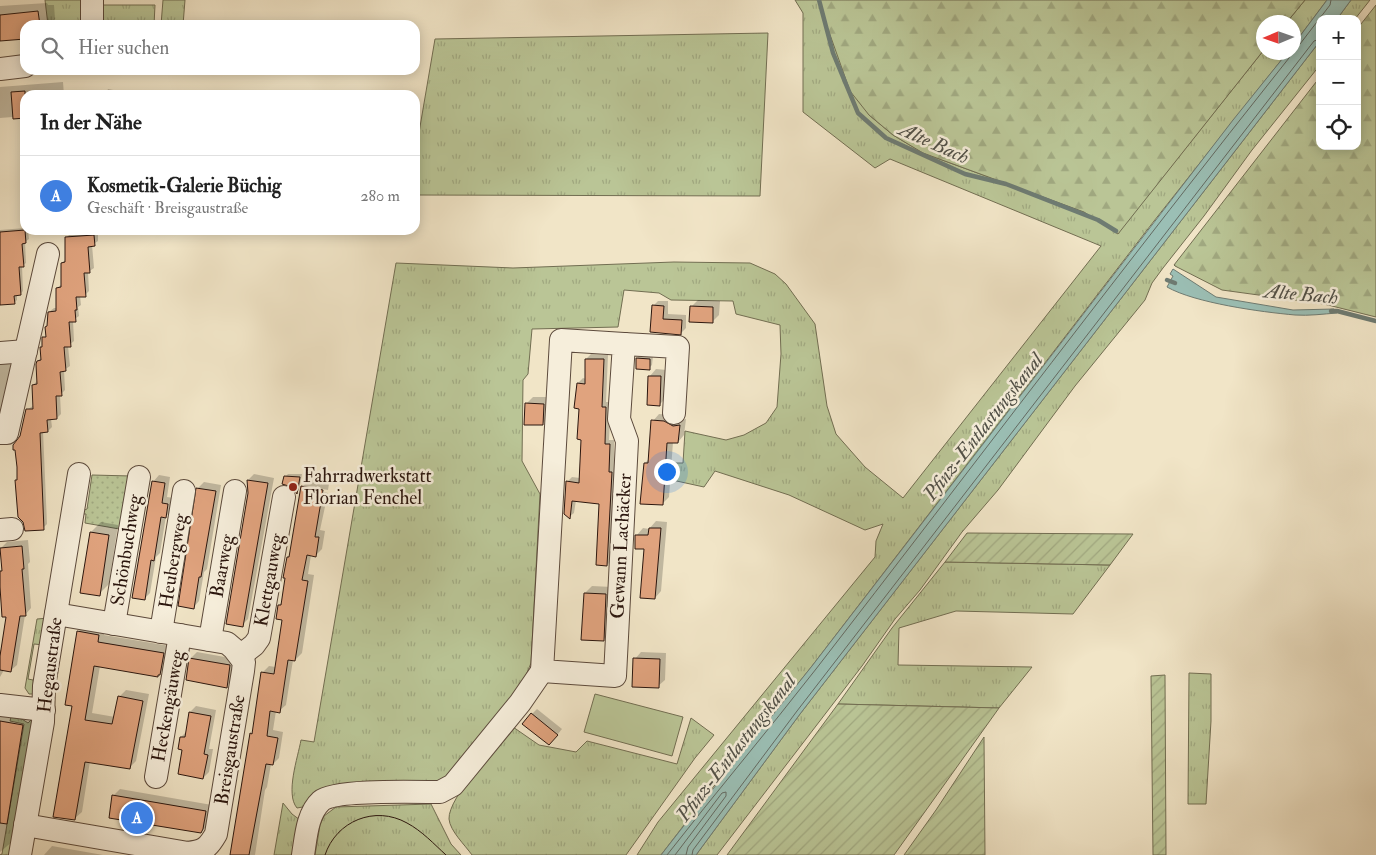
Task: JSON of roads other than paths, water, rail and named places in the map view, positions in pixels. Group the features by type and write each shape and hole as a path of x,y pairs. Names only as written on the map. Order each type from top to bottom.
{"street":[{"path":"92,0 92,20"},
{"path":"0,69 20,67"},
{"path":"4,433 26,351 48,254"},
{"path":"304,855 310,818 322,801 335,796 350,794 440,792 453,785 506,721 542,671 560,340 678,347 674,413"},
{"name":"Gewann Lachäcker","path":"542,671 614,676 627,441 619,419 624,344"},
{"path":"0,353 26,351"},
{"name":"Hegaustraße","path":"20,855 44,710 44,686 79,474"},
{"name":"Schönbuchweg","path":"114,624 138,476"},
{"name":"Heubergweg","path":"170,634 184,491"},
{"name":"Baarweg","path":"210,640 235,491"},
{"name":"Klettgauweg","path":"240,656 254,645 259,638 284,497"},
{"path":"56,614 227,643 240,656"},
{"name":"Heckengäuweg","path":"156,777 170,634"},
{"name":"Breisgaustraße","path":"25,825 188,853 199,852 209,846 216,834 243,671 244,662 240,656"},
{"path":"0,705 44,710"}],"water":[{"path":"1327,0 1351,0 1340,15 1316,15 1316,46 800,714 696,855 661,855 812,666 1233,120 1281,60 1301,60 1301,35"},
{"path":"1173,269 1216,297 1293,310 1334,309 1337,313 1281,314 1229,306 1194,298 1167,287 1173,276 1170,274"}],"waterway":[{"name":"Alte Bach","path":"819,0 833,53 858,113 886,138 965,174 1006,184 1098,220 1116,231"},
{"path":"1167,280 1175,283"},
{"name":"Alte Bach","path":"1331,311 1376,321"}],"tram line":[{"path":"325,855 330,843 347,825 358,819 370,816 395,818 407,823 428,838 446,855"}],"place":[{"name":"Fahrradwerkstatt Florian Fenchel","path":"293,487"},
{"name":"Kosmetik-Galerie Büchig","path":"137,818"}],"water label":[{"name":"Pfinz-Entlastungskanal","path":"983,427"},
{"name":"Pfinz-Entlastungskanal","path":"736,748"}]}
